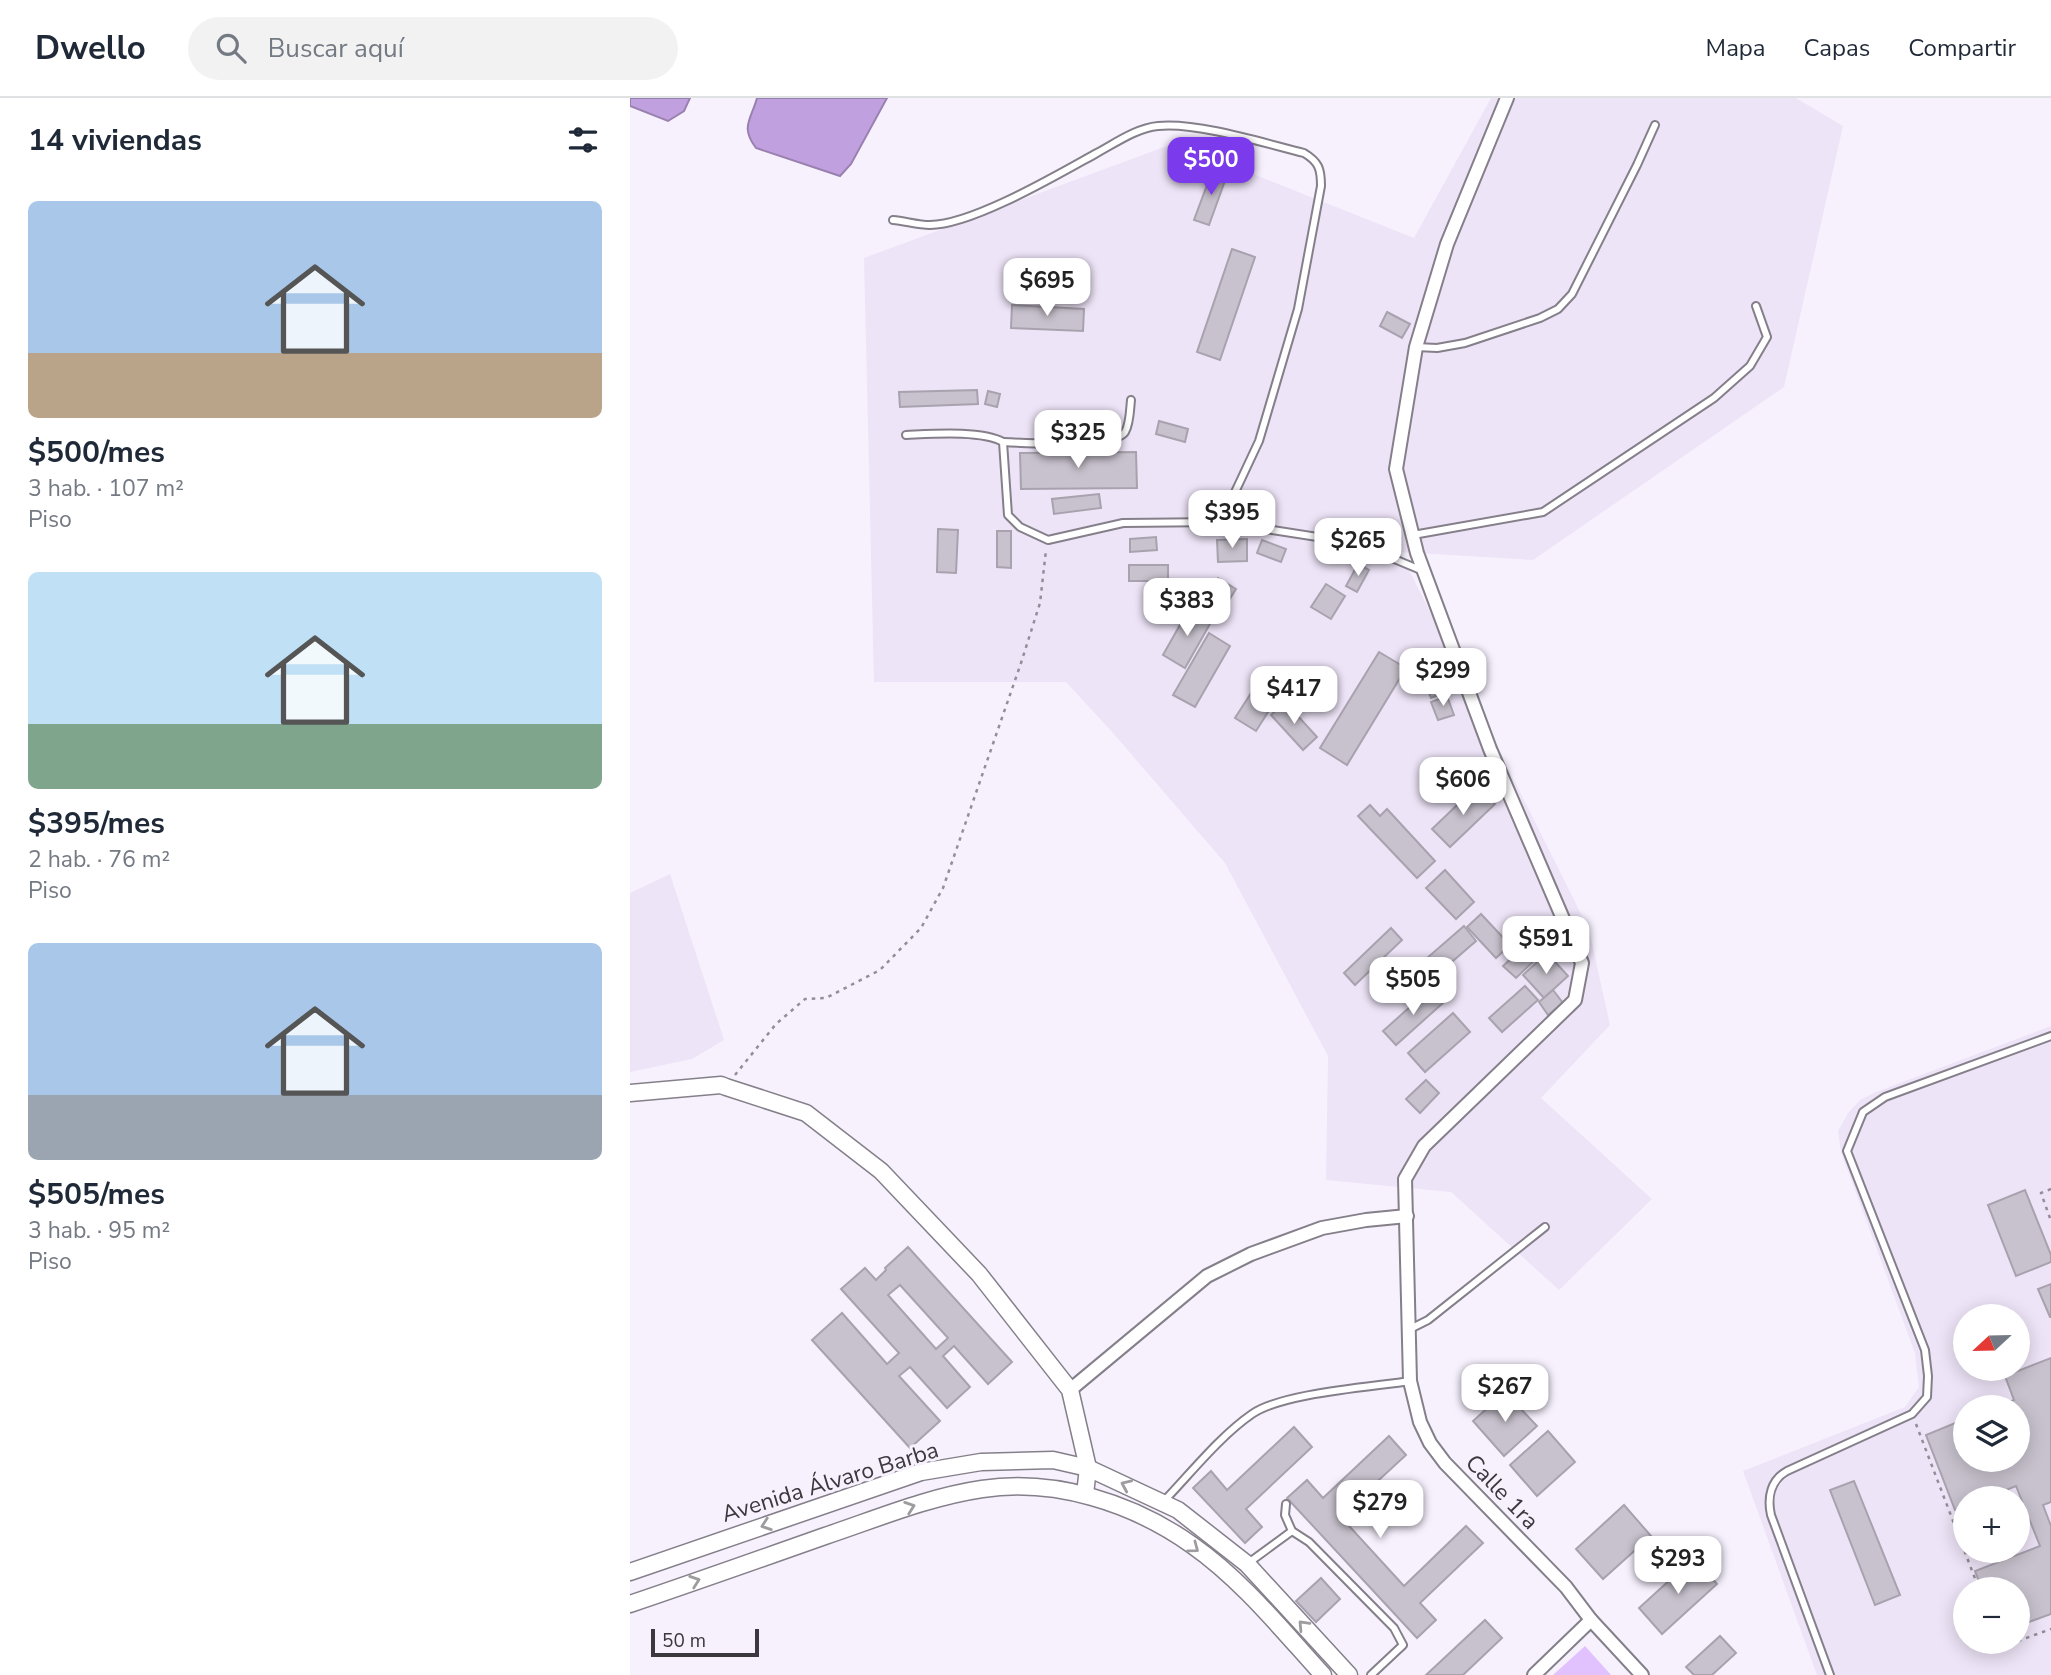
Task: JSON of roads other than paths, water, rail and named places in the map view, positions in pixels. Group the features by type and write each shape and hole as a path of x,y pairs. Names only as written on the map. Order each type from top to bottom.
{"main road":[{"path":"630,1093 721,1085 806,1114 881,1171 979,1274 1070,1390 1088,1468 1085,1494"},
{"name":"Avenida Álvaro Barba","path":"630,1572 920,1472 981,1462 1053,1460 1088,1468 1178,1510 1247,1564 1349,1675"},
{"name":"Avenida Álvaro Barba","path":"630,1604 927,1501 983,1488 1031,1486 1085,1494 1153,1520 1193,1545 1234,1580 1323,1675"}],"street":[{"path":"1424,572 1396,469 1416,346 1447,244 1507,98"},
{"name":"Calle 1ra","path":"1424,572 1490,749 1582,963 1575,1000 1424,1146 1405,1179 1410,1381 1420,1422 1430,1443 1445,1463 1566,1587 1591,1620 1642,1675"},
{"path":"1070,1390 1207,1276 1251,1254 1322,1228 1407,1216"},
{"path":"1534,1675 1591,1620"}],"lane":[{"path":"893,220 931,225 957,220 1055,176 1127,136 1155,126 1173,125 1216,132 1304,153 1315,160 1321,169 1321,187 1298,309 1259,441 1221,522"},
{"path":"1416,346 1437,348 1465,343 1540,318 1558,309 1572,294 1637,165 1654,125"},
{"path":"1413,535 1543,512 1714,398 1750,366 1768,337 1756,306"},
{"path":"906,435 943,433 994,437 1003,442 1069,443 1119,438 1126,432 1131,400"},
{"path":"1003,442 1008,514 1020,527 1048,540 1123,523 1221,522 1356,543 1424,572"},
{"path":"1830,1675 1771,1514 1770,1492 1779,1475 1912,1414 1927,1397 1928,1376 1925,1350 1847,1151 1863,1112 1885,1097 2051,1036"},
{"path":"1409,1329 1428,1320 1545,1227"},
{"path":"1163,1502 1252,1413 1283,1400 1410,1381"},
{"path":"1286,1504 1285,1515 1292,1531 1309,1542 1394,1628 1403,1645 1371,1675"},
{"path":"1247,1564 1292,1531"}]}
